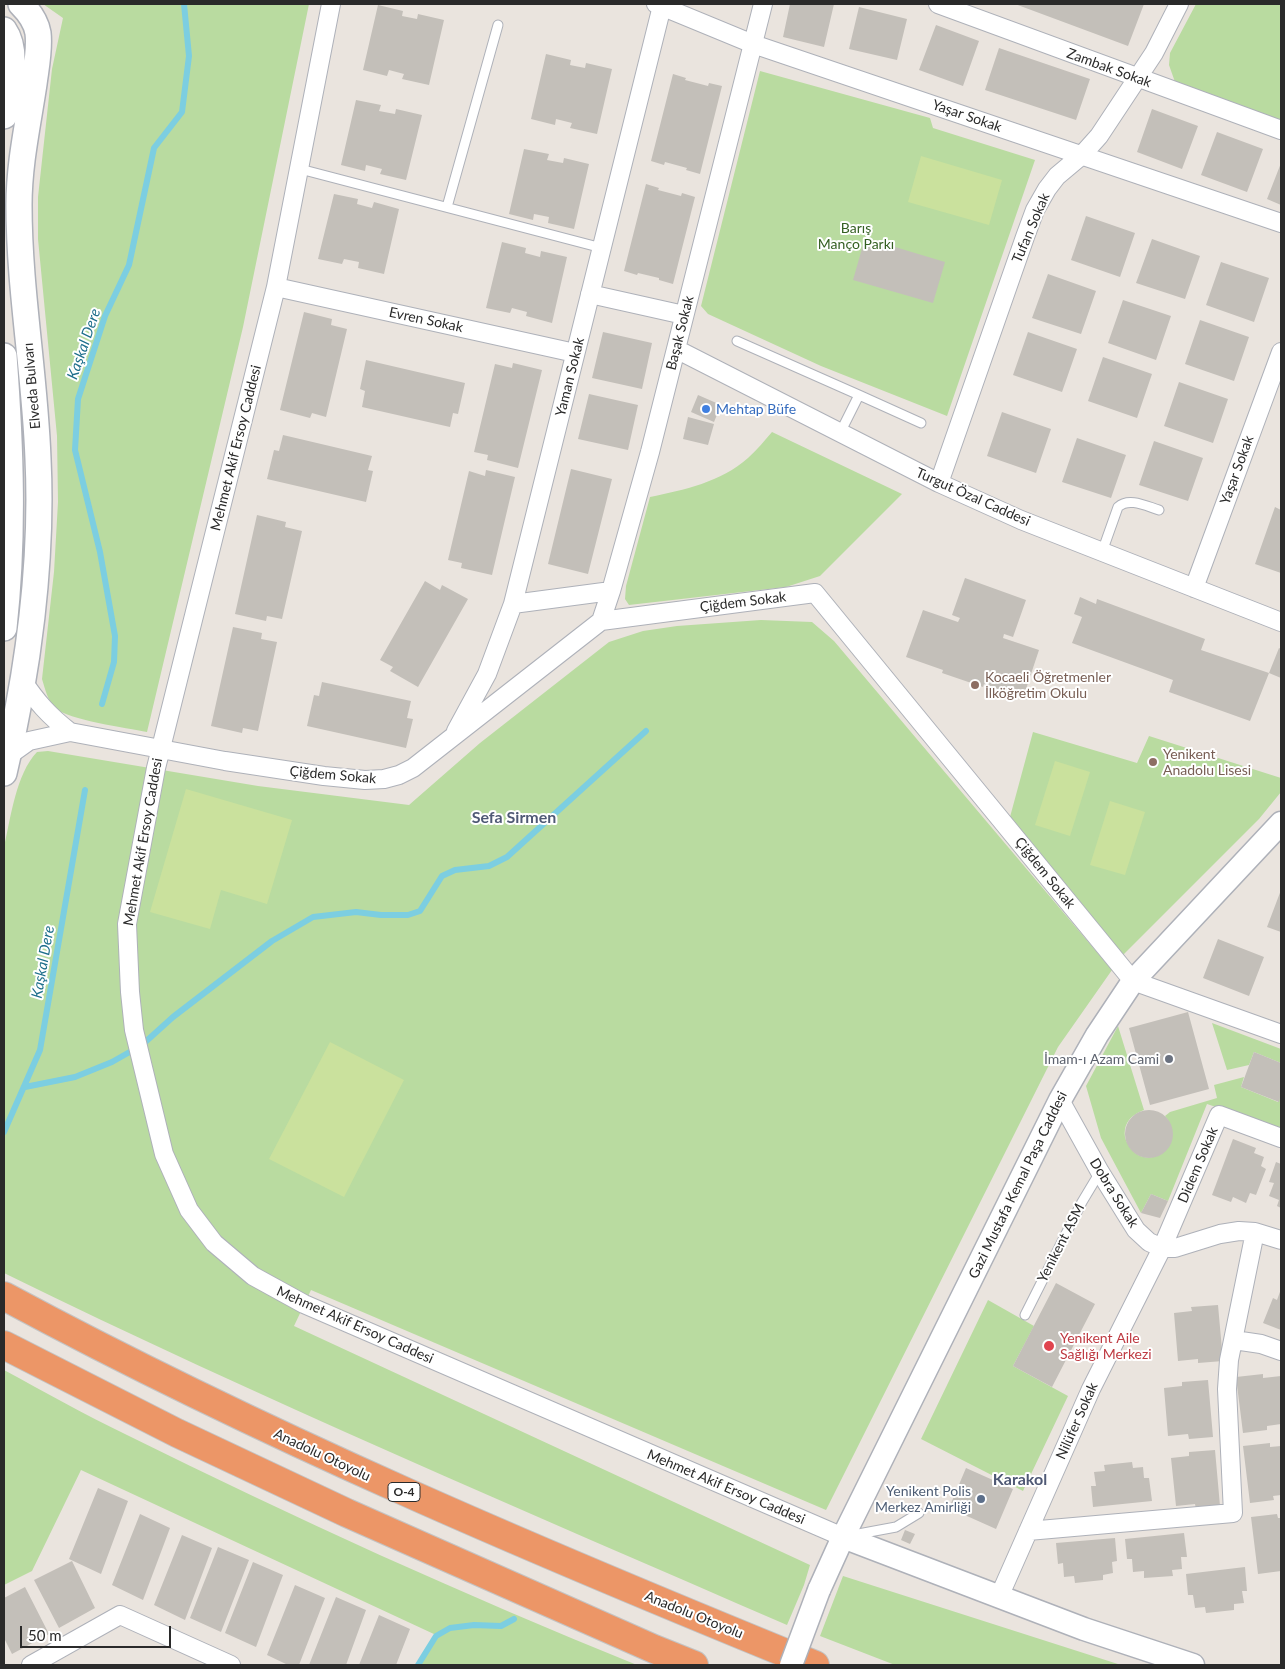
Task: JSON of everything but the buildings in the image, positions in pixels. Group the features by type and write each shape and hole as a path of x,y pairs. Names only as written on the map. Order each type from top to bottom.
{"highway":[{"name":"Anadolu Otoyolu","path":"4,1296 196,1396 360,1472 662,1603 815,1665"},
{"path":"4,1345 178,1433 347,1513 694,1665"}],"main road":[{"name":"Elveda Bulvarı","path":"6,765 30,625 38,538 38,459 21,266 19,203 23,154 38,52 38,32 33,17 21,4"},
{"path":"4,30 8,35 12,59 4,116"},
{"name":"Elveda Bulvarı","path":"4,356 12,514 4,628"}],"street":[{"name":"Mehmet Akif Ersoy Caddesi","path":"331,4 276,287 160,750 126,924 134,1030 141,1064 164,1154 189,1210 214,1243 253,1276 304,1304 843,1537 999,1598 1084,1629 1193,1665"},
{"name":"Başak Sokak","path":"601,621 611,591 676,349 763,4"},
{"name":"Zambak Sokak","path":"938,4 1281,130"},
{"name":"Tufan Sokak","path":"939,483 1024,237 1036,210 1052,182 1082,155 1099,136 1154,53 1180,4"},
{"name":"Yaşar Sokak","path":"659,5 753,44 1281,223"},
{"name":"Yaman Sokak","path":"452,738 487,674 513,604 602,248 659,5"},
{"name":"Evren Sokak","path":"276,287 576,353"},
{"path":"590,294 684,316"},
{"name":"Turgut Özal Caddesi","path":"676,349 939,483 1021,520 1281,622"},
{"name":"Yaşar Sokak","path":"1194,588 1281,352"},
{"path":"513,604 611,591"},
{"name":"Çiğdem Sokak","path":"70,732 160,750 324,776 365,780 384,779 399,775 413,768 601,621 816,593 1133,981"},
{"path":"22,680 51,718 70,732"},
{"path":"6,765 29,741 70,732"},
{"name":"Gazi Mustafa Kemal Paşa Caddesi","path":"791,1665 818,1590 843,1537 1060,1100 1097,1034 1133,981 1281,823"},
{"path":"1133,981 1281,1034"},
{"name":"Dobra Sokak","path":"1060,1100 1100,1172 1136,1230 1149,1242 1162,1248"},
{"name":"Didem Sokak","path":"1162,1248 1219,1115 1281,1138"},
{"path":"1162,1248 1189,1245 1220,1234 1239,1231 1255,1232 1281,1240"},
{"path":"1028,1531 1233,1513 1227,1390 1229,1360 1255,1232"},
{"name":"Nilüfer Sokak","path":"999,1598 1091,1389 1162,1248"},
{"path":"1234,1340 1261,1344 1281,1351"},
{"path":"31,1665 120,1615 231,1665"}],"lane":[{"path":"447,208 498,25"},
{"path":"300,169 602,248"},
{"path":"737,341 921,423"},
{"path":"840,433 859,395"},
{"path":"1102,552 1118,507 1122,504 1128,501 1159,510"},
{"name":"Yenikent ASM","path":"1025,1316 1082,1202 1100,1172"},
{"path":"843,1537 896,1527 919,1513"}],"green space":[{"path":"43,4 309,4 243,327 147,732 85,720 62,712 50,702 42,679 54,572 58,502 57,436 38,239 38,197 52,69 63,18"},
{"path":"1196,4 1281,4 1281,123 1194,91 1175,82 1169,65 1170,53"},
{"name":"Barış Manço Parkı","path":"760,71 930,118 933,128 1035,160 947,416 821,366 708,314 701,306"},
{"path":"921,156 1002,180 989,225 908,202"},
{"path":"772,432 902,494 820,576 786,587 629,605 625,599 626,586 650,497 702,484 726,473 748,458"},
{"path":"761,620 812,622 834,641 1112,970 1058,1047 826,1510 311,1290 294,1326 810,1565 804,1585 787,1625 296,1410 4,1273 4,847 19,784 30,761 37,752 48,751 258,786 409,805 480,743 609,642 643,631 677,626"},
{"path":"1033,732 1137,763 1149,736 1281,778 1281,792 1259,819 1123,955 1010,817"},
{"path":"1055,761 1090,772 1070,836 1035,825"},
{"path":"186,789 292,820 267,904 221,890 210,929 150,912"},
{"path":"1110,801 1145,812 1125,875 1090,865"},
{"path":"1212,1023 1281,1049 1281,1063 1254,1052 1249,1065 1227,1070"},
{"path":"1118,1026 1144,1110 1137,1113 1127,1122 1125,1129 1126,1141 1135,1153 1144,1157 1153,1157 1162,1153 1168,1147 1172,1138 1171,1127 1165,1116 1170,1112 1217,1098 1214,1085 1244,1077 1241,1087 1278,1102 1281,1095 1281,1129 1207,1104 1168,1201 1151,1194 1141,1213 1101,1138 1086,1086"},
{"path":"330,1042 404,1080 344,1197 269,1159"},
{"path":"988,1300 1034,1326 1013,1366 1068,1396 1023,1491 921,1439"},
{"path":"4,1370 111,1427 316,1526 508,1611 637,1665 418,1665 436,1635 81,1470 32,1571 4,1585"},
{"path":"843,1576 1121,1665 895,1665 820,1636"}],"waterway":[{"name":"Kaşkal Dere","path":"102,704 114,662 115,636 100,552 75,450 78,399 105,316 129,265 154,148 182,112 189,56 184,4"},
{"path":"25,1087 75,1077 112,1062 142,1045 173,1017 272,941 313,917 356,912 381,915 408,915 420,911 442,876 455,870 489,866 507,857 646,731"},
{"name":"Kaşkal Dere","path":"4,1132 40,1050 85,790"},
{"path":"418,1665 436,1636 450,1628 474,1625 501,1626 514,1619"}],"place":[{"name":"Mehtap Büfe","path":"706,409"},
{"name":"Kocaeli Öğretmenler İlköğretim Okulu","path":"975,685"},
{"name":"Yenikent Anadolu Lisesi","path":"1153,762"},
{"name":"İmam-ı Azam Cami","path":"1169,1059"},
{"name":"Yenikent Aile Sağlığı Merkezi","path":"1049,1346"},
{"name":"Yenikent Polis Merkez Amirliği","path":"981,1499"}],"district":[{"name":"Sefa Sirmen","path":"514,818"},
{"name":"Karakol","path":"1020,1480"}]}
